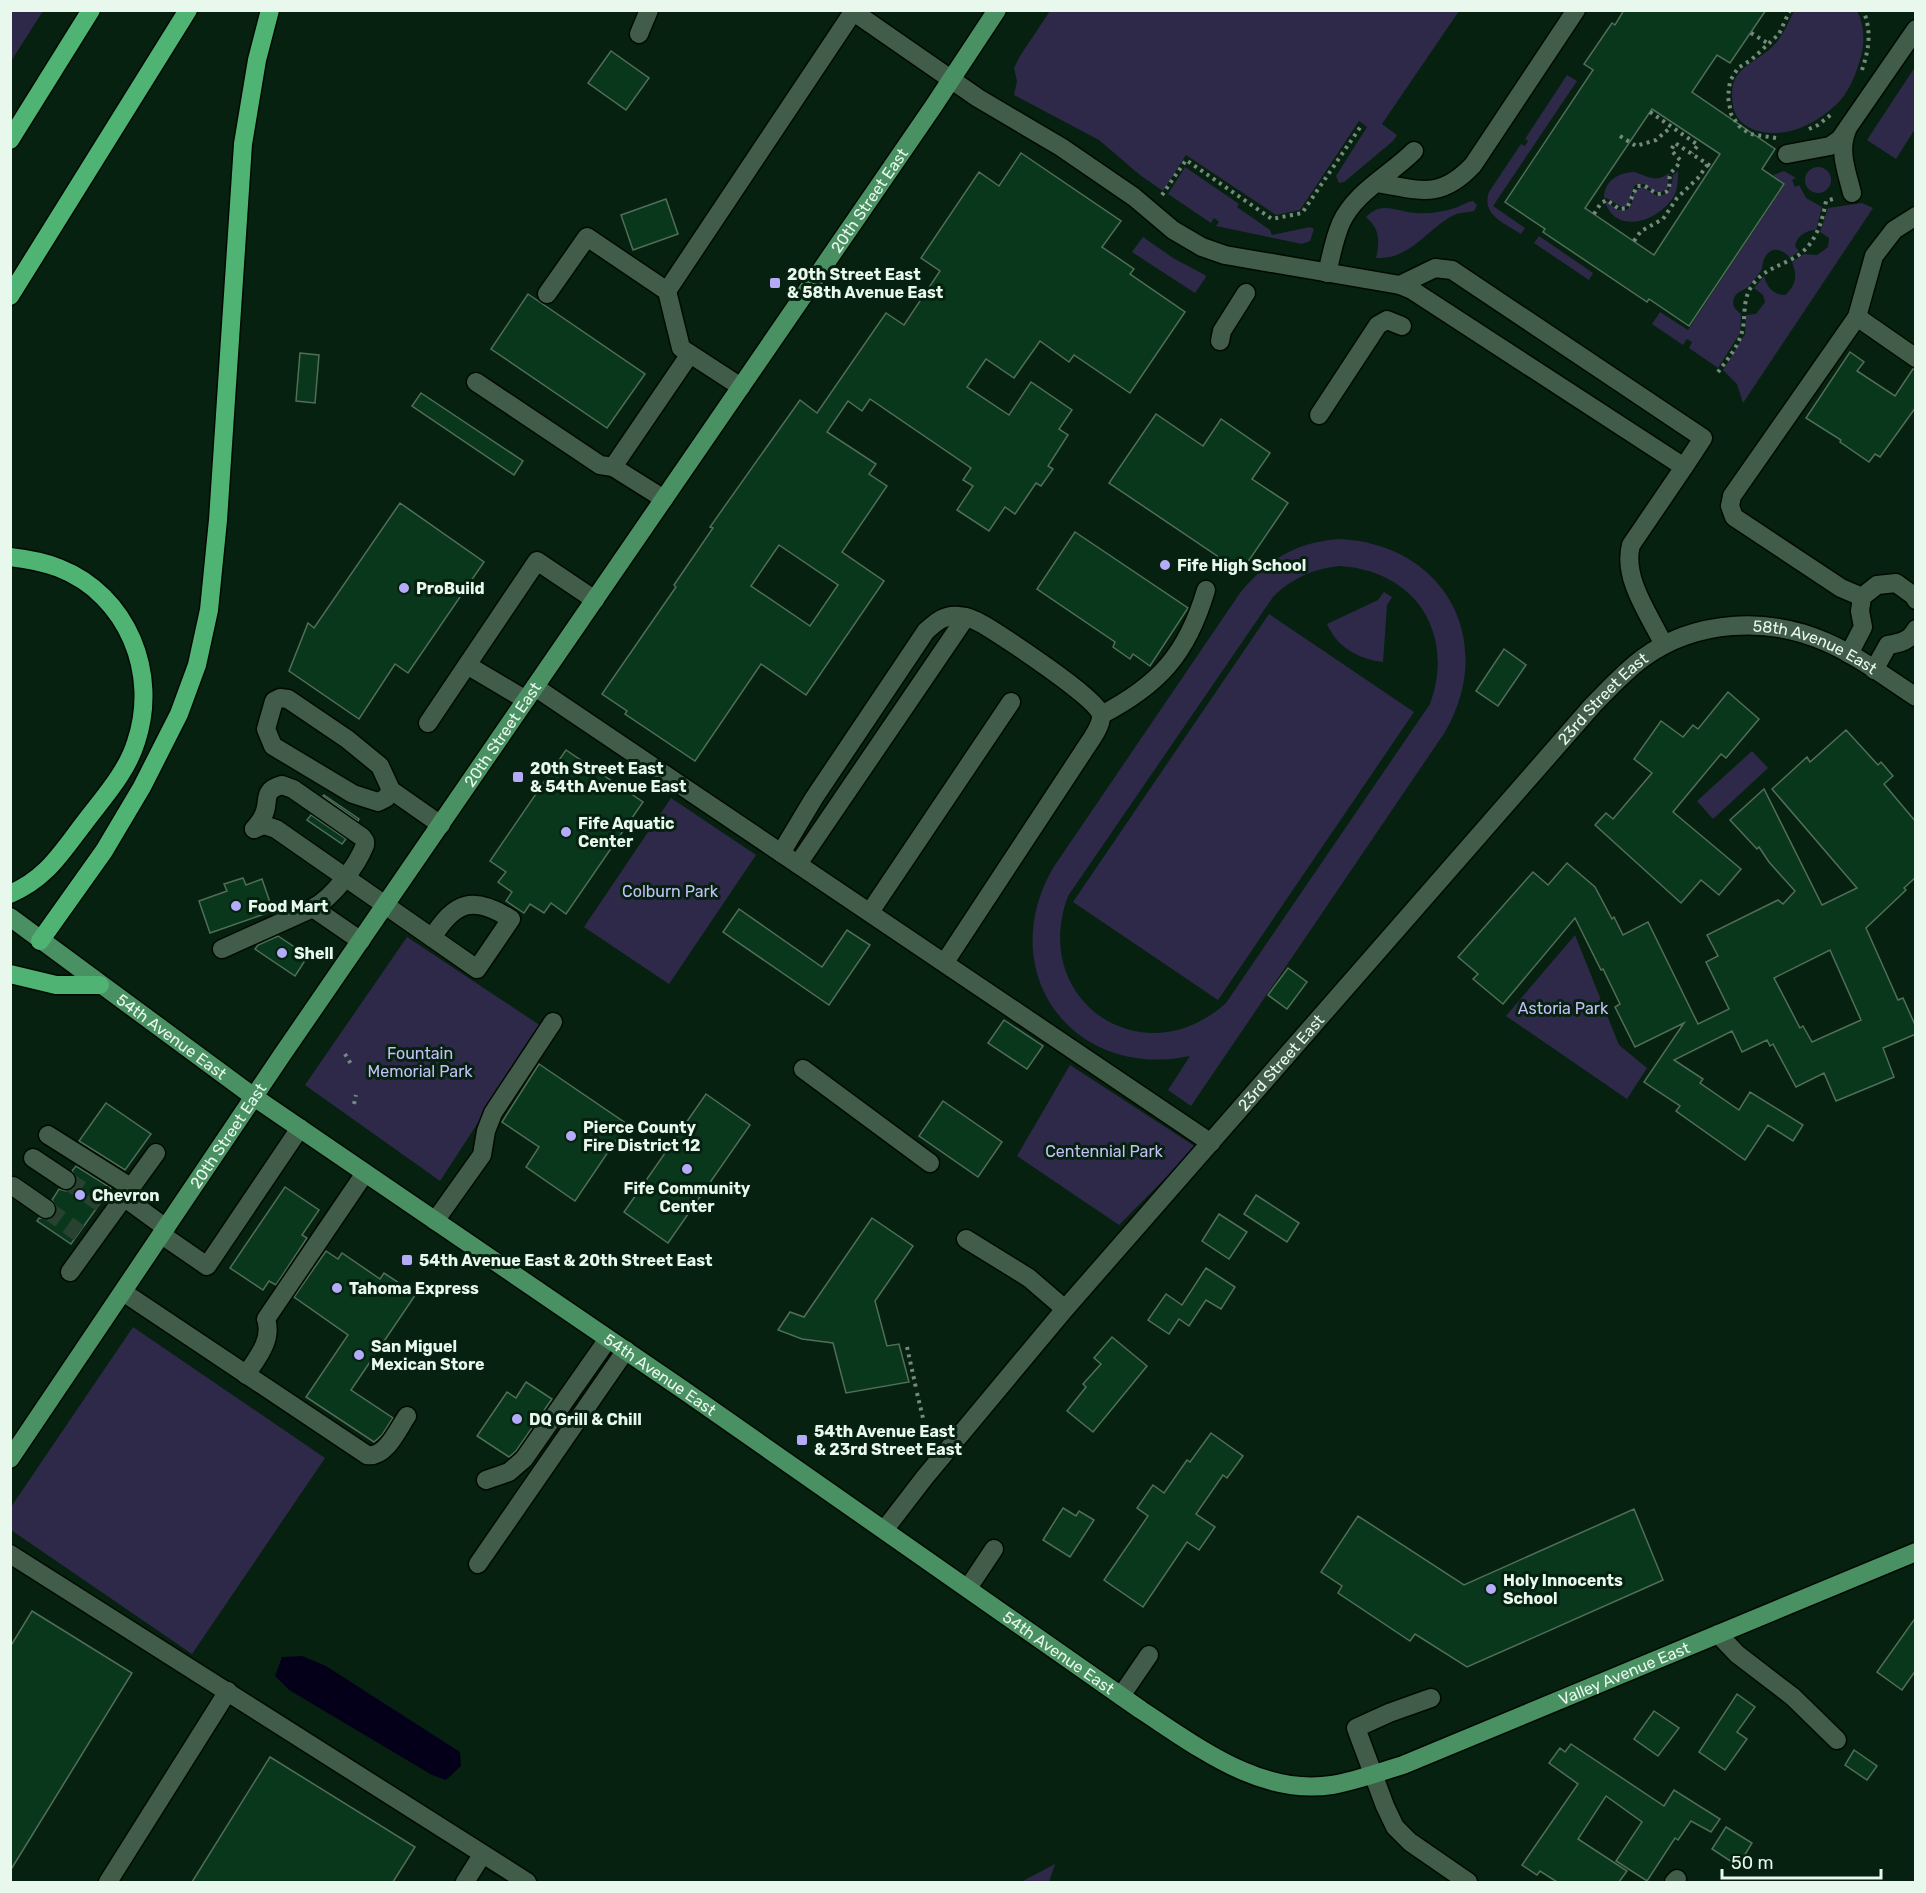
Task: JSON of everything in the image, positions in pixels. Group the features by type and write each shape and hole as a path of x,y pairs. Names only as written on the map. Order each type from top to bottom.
{"highway":[{"path":"10,140 91,10"},
{"path":"10,296 188,10"},
{"path":"40,940 104,851 142,787 179,714 197,665 209,610 218,520 243,144 257,60 270,10"},
{"path":"10,557 34,560 60,568 86,582 105,598 121,618 132,638 142,666 145,691 143,718 138,736 122,771 48,871 24,888 10,894"},
{"path":"10,974 56,985 100,985"}],"main road":[{"name":"20th Street East","path":"10,1459 254,1096 998,10"},
{"name":"54th Avenue East","path":"10,917 254,1096 885,1529 1121,1696 1190,1741 1251,1775 1301,1785 1331,1785"},
{"name":"Valley Avenue East","path":"1331,1785 1403,1765 1916,1552"}],"street":[{"path":"639,34 649,10"},
{"path":"1378,183 1425,190 1446,186 1459,179 1473,165 1576,10"},
{"path":"667,291 852,11 952,80 1098,172 1134,197 1173,230 1202,247 1225,255 1400,285 1412,290 1684,467"},
{"path":"1786,146 1830,146 1840,139 1916,29"},
{"path":"1847,130 1842,154 1852,193"},
{"path":"1327,273 1346,214 1361,195 1414,151"},
{"path":"1862,597 1840,588 1734,517 1730,507 1732,496 1857,317 1874,256 1894,230 1916,216"},
{"path":"547,294 586,237 667,291 681,348 741,387"},
{"path":"1400,285 1435,268 1452,270 1703,438 1630,545 1627,557 1633,582 1664,645"},
{"path":"1220,341 1222,331 1246,293"},
{"path":"1857,317 1916,358"},
{"path":"1319,415 1378,325 1387,320 1402,326"},
{"path":"613,467 690,354"},
{"path":"476,382 600,465 613,467 664,499"},
{"path":"428,723 537,561 595,600"},
{"path":"1849,654 1863,627 1860,611 1862,597 1877,585 1896,582 1916,600"},
{"path":"1101,715 1138,694 1173,660 1193,627 1206,590"},
{"path":"781,853 919,639 934,623 949,616 966,617 984,625 1082,692 1097,706 1101,715 1100,722 1083,752 945,962"},
{"path":"798,864 966,617"},
{"name":"58th Avenue East","path":"1705,630 1742,625 1776,628 1810,636 1849,654 1916,697"},
{"name":"23rd Street East","path":"885,1529 925,1477 1065,1309 1593,705 1642,659 1676,639 1705,630"},
{"path":"1874,670 1888,645 1901,643 1915,634"},
{"path":"467,665 531,693 781,853 1211,1143"},
{"path":"391,790 386,798 378,802 368,800 353,794 273,746 266,729 274,701 280,698 288,699 346,739 380,766 391,790 441,825"},
{"path":"870,912 1011,702"},
{"path":"222,949 313,908 331,896 344,877 363,850 365,841 362,837 288,786 282,785 271,790 267,796 263,816 254,829 261,825 272,827 344,877 386,906 432,938 477,969 511,919 480,904 463,905 447,916 432,938"},
{"path":"313,908 361,941"},
{"path":"435,1221 482,1155 486,1131 493,1113 553,1022"},
{"path":"802,1069 930,1163"},
{"path":"48,1136 86,1158 118,1200 207,1266 300,1128"},
{"path":"70,1272 86,1237 156,1153"},
{"path":"33,1158 66,1180"},
{"path":"246,1375 266,1340 268,1328 266,1319 365,1173"},
{"path":"13,1186 46,1209"},
{"path":"966,1239 1029,1278 1065,1309"},
{"path":"123,1292 367,1455 373,1456 383,1451 407,1416"},
{"path":"486,1480 509,1472 524,1459 608,1339"},
{"path":"478,1564 626,1350"},
{"path":"968,1588 994,1549"},
{"path":"10,1554 527,1882"},
{"path":"1718,1634 1737,1654 1793,1697 1837,1740"},
{"path":"1121,1696 1149,1655"},
{"path":"108,1882 228,1691"},
{"path":"1431,1698 1356,1728 1395,1827 1410,1842 1468,1882"},
{"path":"465,1882 482,1855"}],"path":[{"path":"1786,146 1778,138 1750,134 1739,126 1731,114 1728,97 1730,81 1738,68 1779,34 1790,10"},
{"path":"1858,79 1867,54 1870,34 1863,10"},
{"path":"1751,33 1768,44"},
{"path":"1804,131 1818,125 1838,108"},
{"path":"1650,112 1698,145 1692,153"},
{"path":"1162,195 1186,160 1272,219 1302,213 1361,126"},
{"path":"1620,136 1636,146 1656,140 1671,127"},
{"path":"1594,214 1601,203 1606,200 1619,209 1627,208 1637,186 1645,186 1657,194 1666,192 1669,188 1670,174 1677,168 1680,160 1671,150 1677,143 1685,151 1710,165 1677,198 1663,219 1641,231 1634,241"},
{"path":"1718,372 1742,334 1746,298 1751,287 1769,269 1794,258 1807,248 1823,221 1826,201 1852,193"},
{"path":"345,1054 351,1064"},
{"path":"354,1104 356,1095"},
{"path":"907,1347 928,1439"}],"green space":[{"path":"10,11 43,11 11,61"},
{"path":"1050,11 1459,11 1382,124 1397,135 1393,141 1344,182 1339,183 1336,176 1367,127 1359,121 1300,210 1276,215 1186,155 1163,191 1140,175 1099,140 1014,95 1017,81 1014,68"},
{"path":"1794,11 1857,11 1862,23 1863,35 1860,60 1845,94 1822,116 1794,130 1776,133 1757,131 1742,122 1736,115 1732,100 1734,82 1743,69 1777,42"},
{"path":"1915,67 1915,129 1896,159 1867,140"},
{"path":"1567,75 1577,81 1493,206 1525,228 1521,234 1496,218 1491,212 1487,200 1489,192 1521,144 1525,146 1528,141 1525,139"},
{"path":"1185,167 1239,204 1237,207 1270,230 1272,235 1310,227 1314,229 1310,241 1302,244 1216,226 1219,222 1214,218 1211,223 1168,194"},
{"path":"1818,167 1827,171 1831,180 1827,189 1818,193 1809,189 1805,180 1809,171"},
{"path":"1678,171 1675,194 1669,203 1650,217 1629,222 1619,219 1611,213 1605,202 1607,201 1617,210 1627,210 1632,203 1633,193 1641,187 1657,196 1666,194 1672,184 1673,175"},
{"path":"1784,171 1796,178 1792,180 1795,187 1799,185 1806,198 1822,207 1816,230 1805,232 1800,237 1795,246 1799,251 1790,258 1780,250 1769,252 1764,259 1761,271 1748,287 1735,296 1734,306 1741,314 1740,333 1718,368 1689,348 1692,342 1687,339 1683,345 1652,324 1660,312 1688,330 1785,184 1773,175"},
{"path":"1635,172 1656,178 1669,173 1668,188 1660,193 1644,184 1635,185 1629,203 1625,207 1604,198 1607,187 1613,179"},
{"path":"1473,201 1477,205 1474,211 1452,216 1408,250 1388,257 1376,258 1378,236 1374,226 1366,217 1372,212 1384,208 1416,213 1446,211"},
{"path":"1862,203 1873,208 1743,403 1737,384 1723,370 1745,334 1746,315 1756,314 1765,302 1763,295 1754,288 1764,276 1771,290 1785,295 1795,280 1792,262 1804,254 1817,255 1828,247 1829,238 1820,232 1828,208"},
{"path":"1539,236 1593,273 1589,280 1534,243"},
{"path":"1143,237 1173,258 1205,275 1206,277 1195,293 1132,252"},
{"path":"1338,539 1375,545 1407,558 1432,578 1451,602 1462,632 1466,664 1460,697 1445,732 1191,1106 1168,1090 1190,1056 1148,1059 1111,1052 1079,1035 1055,1010 1039,980 1033,945 1037,907 1053,868 1240,593 1261,571 1283,555 1308,544","holes":["1339,566 1366,570 1389,579 1408,593 1423,610 1433,630 1437,653 1437,678 1430,704 1226,1003 1194,1024 1161,1033 1129,1030 1101,1017 1079,996 1065,968 1060,934 1068,896 1273,597 1295,580 1320,569"]},
{"path":"1384,592 1392,597 1387,605 1383,662 1365,658 1349,650 1336,639 1327,624 1378,600"},
{"path":"1269,614 1414,712 1218,1000 1073,902"},
{"path":"1752,751 1768,768 1713,819 1697,801"},
{"name":"Colburn Park","path":"671,798 756,855 669,984 584,927"},
{"name":"Astoria Park","path":"1575,935 1619,1045 1647,1068 1627,1099 1506,1016"},
{"name":"Fountain Memorial Park","path":"407,937 541,1026 440,1181 305,1085"},
{"name":"Centennial Park","path":"1070,1065 1196,1147 1119,1225 1017,1156"},
{"path":"133,1327 325,1458 192,1654 11,1530 11,1507"},
{"path":"1055,1864 1049,1882 1021,1882"}],"shaded area":[{"path":"302,1656 326,1666 460,1752 461,1766 446,1780 432,1775 289,1690 275,1676 282,1657"}],"building":[{"path":"1624,10 1766,10 1730,63 1717,55 1692,92 1775,149 1762,169 1784,184 1689,326 1649,299 1647,302 1543,232 1545,229 1505,202 1593,70 1584,64 1612,23 1615,25","holes":["1652,109 1720,154 1654,255 1585,208"]},
{"path":"611,51 649,78 626,110 588,83"},
{"path":"1021,153 1121,221 1102,247 1134,269 1130,274 1185,312 1130,393 1074,355 1069,362 1040,341 1014,378 986,359 967,387 1009,415 1031,382 1072,410 1059,429 1068,435 1048,466 1053,469 1041,486 1036,483 1015,514 1005,507 989,531 957,510 973,486 963,480 971,468 870,399 862,411 848,401 827,432 876,464 869,474 887,486 842,552 884,581 806,695 761,664 695,761 625,714 627,711 602,694 676,587 674,585 713,528 710,527 800,400 817,413 886,313 904,325 940,271 921,258 979,172 999,186","holes":["779,545 838,585 810,626 751,586"]},
{"path":"666,199 678,234 633,250 621,215"},
{"path":"528,294 645,374 607,428 491,349"},
{"path":"1850,352 1864,362 1857,371 1895,396 1913,369 1916,369 1916,407 1880,457 1875,454 1869,462 1840,442 1841,440 1806,418"},
{"path":"300,353 319,355 315,403 296,401"},
{"path":"421,393 523,461 514,475 412,406"},
{"path":"1156,414 1203,446 1221,419 1270,453 1252,479 1288,503 1241,572 1109,483"},
{"name":"ProBuild","path":"400,503 484,562 408,673 395,664 359,719 289,671 308,623 314,628"},
{"path":"1075,532 1188,608 1150,666 1133,654 1130,659 1113,647 1115,642 1037,589"},
{"path":"1504,649 1526,665 1498,706 1476,691"},
{"path":"1728,692 1759,719 1726,758 1721,754 1673,812 1741,869 1719,895 1701,880 1681,903 1595,825 1606,813 1613,819 1652,773 1634,759 1661,721 1683,737 1693,725 1698,729"},
{"path":"1846,730 1878,765 1881,762 1893,776 1884,784 1916,822 1916,877 1904,888 1906,890 1866,928 1898,1000 1903,998 1916,1027 1916,1034 1883,1048 1894,1077 1836,1101 1824,1073 1796,1087 1773,1044 1770,1046 1767,1040 1742,1052 1732,1031 1674,1060 1703,1079 1700,1083 1739,1110 1750,1092 1803,1125 1793,1141 1768,1125 1745,1160 1676,1111 1680,1106 1644,1082 1684,1023 1635,1047 1615,1007 1620,1004 1575,918 1503,1004 1473,979 1478,974 1458,957 1533,872 1548,885 1567,863 1595,887 1623,935 1648,922 1698,1024 1729,1009 1706,962 1718,956 1707,935 1778,900 1783,904 1795,891 1759,847 1757,849 1730,820 1764,789 1822,905 1857,888 1772,789 1807,757 1810,762","holes":["1830,950 1861,1020 1812,1042 1803,1026 1800,1028 1774,978"]},
{"name":"Fife Aquatic Center","path":"566,750 643,802 566,914 551,903 544,913 530,904 524,913 506,901 512,892 498,882 506,872 490,861"},
{"path":"323,796 359,819 358,821"},
{"path":"311,815 346,839 342,844 307,820"},
{"name":"Food Mart","path":"243,878 246,885 262,879 273,911 210,933 199,901 227,891 224,884"},
{"path":"739,909 822,967 847,930 870,945 829,1005 723,932"},
{"name":"Shell","path":"278,936 308,956 295,976 255,949 258,945"},
{"path":"1288,968 1307,982 1287,1009 1268,995"},
{"path":"1004,1020 1043,1046 1027,1069 988,1043"},
{"name":"Pierce County Fire District 12","path":"539,1064 627,1124 575,1201 526,1167 539,1147 502,1122"},
{"name":"Fife Community Center","path":"706,1094 750,1125 668,1243 624,1212"},
{"path":"943,1101 1002,1142 978,1177 919,1136"},
{"path":"106,1103 151,1134 125,1170 79,1141"},
{"name":"Chevron","path":"76,1166 111,1188 71,1244 37,1221 39,1218 50,1219 55,1216 57,1209 52,1200 59,1189 66,1191 75,1187 77,1180 72,1171"},
{"path":"285,1187 319,1210 302,1235 307,1238 276,1285 269,1281 263,1290 230,1268"},
{"path":"1256,1195 1299,1223 1287,1242 1244,1214"},
{"path":"1219,1214 1247,1232 1229,1259 1202,1241"},
{"path":"872,1218 913,1246 875,1301 887,1346 899,1344 909,1382 846,1393 833,1343 802,1339 778,1330 790,1312 804,1317"},
{"path":"326,1251 338,1259 342,1253 380,1279 384,1273 416,1294 351,1390 393,1418 382,1435 374,1442 306,1397 348,1335 294,1297"},
{"path":"1206,1268 1235,1287 1221,1309 1206,1300 1189,1326 1179,1319 1169,1334 1148,1320 1166,1294 1182,1305"},
{"path":"1112,1337 1147,1366 1093,1432 1067,1411 1086,1387 1083,1384 1101,1364 1094,1358"},
{"name":"DQ Grill & Chill","path":"526,1382 552,1399 516,1451 509,1457 477,1436 507,1392 516,1398"},
{"path":"1211,1433 1243,1456 1227,1478 1223,1475 1196,1514 1215,1527 1199,1550 1187,1542 1143,1607 1104,1580 1148,1516 1137,1508 1153,1485 1164,1493 1187,1460 1190,1462"},
{"path":"1063,1508 1076,1516 1079,1511 1094,1520 1070,1557 1043,1540"},
{"name":"Holy Innocents School","path":"1634,1509 1663,1580 1467,1667 1415,1634 1410,1641 1338,1593 1342,1586 1321,1572 1358,1516 1464,1585"},
{"path":"32,1611 132,1673 10,1871 10,1647"},
{"path":"1916,1617 1916,1670 1902,1690 1877,1672"},
{"path":"1737,1694 1755,1707 1737,1732 1747,1739 1725,1770 1699,1752"},
{"path":"1654,1711 1679,1728 1658,1756 1634,1739"},
{"path":"1571,1744 1664,1806 1674,1790 1720,1819 1711,1832 1691,1821 1678,1840 1675,1838 1647,1881 1616,1861 1642,1822 1606,1796 1578,1839 1627,1871 1619,1882 1557,1882 1540,1871 1537,1875 1522,1865 1578,1784 1549,1763 1560,1748 1565,1752"},
{"path":"1854,1750 1877,1766 1867,1780 1845,1765"},
{"path":"270,1757 415,1847 393,1882 192,1882"},
{"path":"1726,1827 1752,1843 1738,1866 1712,1849"}],"tunnel":[{"path":"66,1180 101,1203"},
{"path":"46,1209 79,1233"}],"place":[{"name":"20th Street East & 58th Avenue East","path":"775,283"},
{"name":"Fife High School","path":"1165,565"},
{"name":"ProBuild","path":"404,588"},
{"name":"20th Street East & 54th Avenue East","path":"518,777"},
{"name":"Fife Aquatic Center","path":"566,832"},
{"name":"Food Mart","path":"236,906"},
{"name":"Shell","path":"282,953"},
{"name":"Pierce County Fire District 12","path":"571,1136"},
{"name":"Fife Community Center","path":"687,1169"},
{"name":"Chevron","path":"80,1195"},
{"name":"54th Avenue East & 20th Street East","path":"407,1260"},
{"name":"Tahoma Express","path":"337,1288"},
{"name":"San Miguel Mexican Store","path":"359,1355"},
{"name":"DQ Grill & Chill","path":"517,1419"},
{"name":"54th Avenue East & 23rd Street East","path":"802,1440"},
{"name":"Holy Innocents School","path":"1491,1589"}]}
